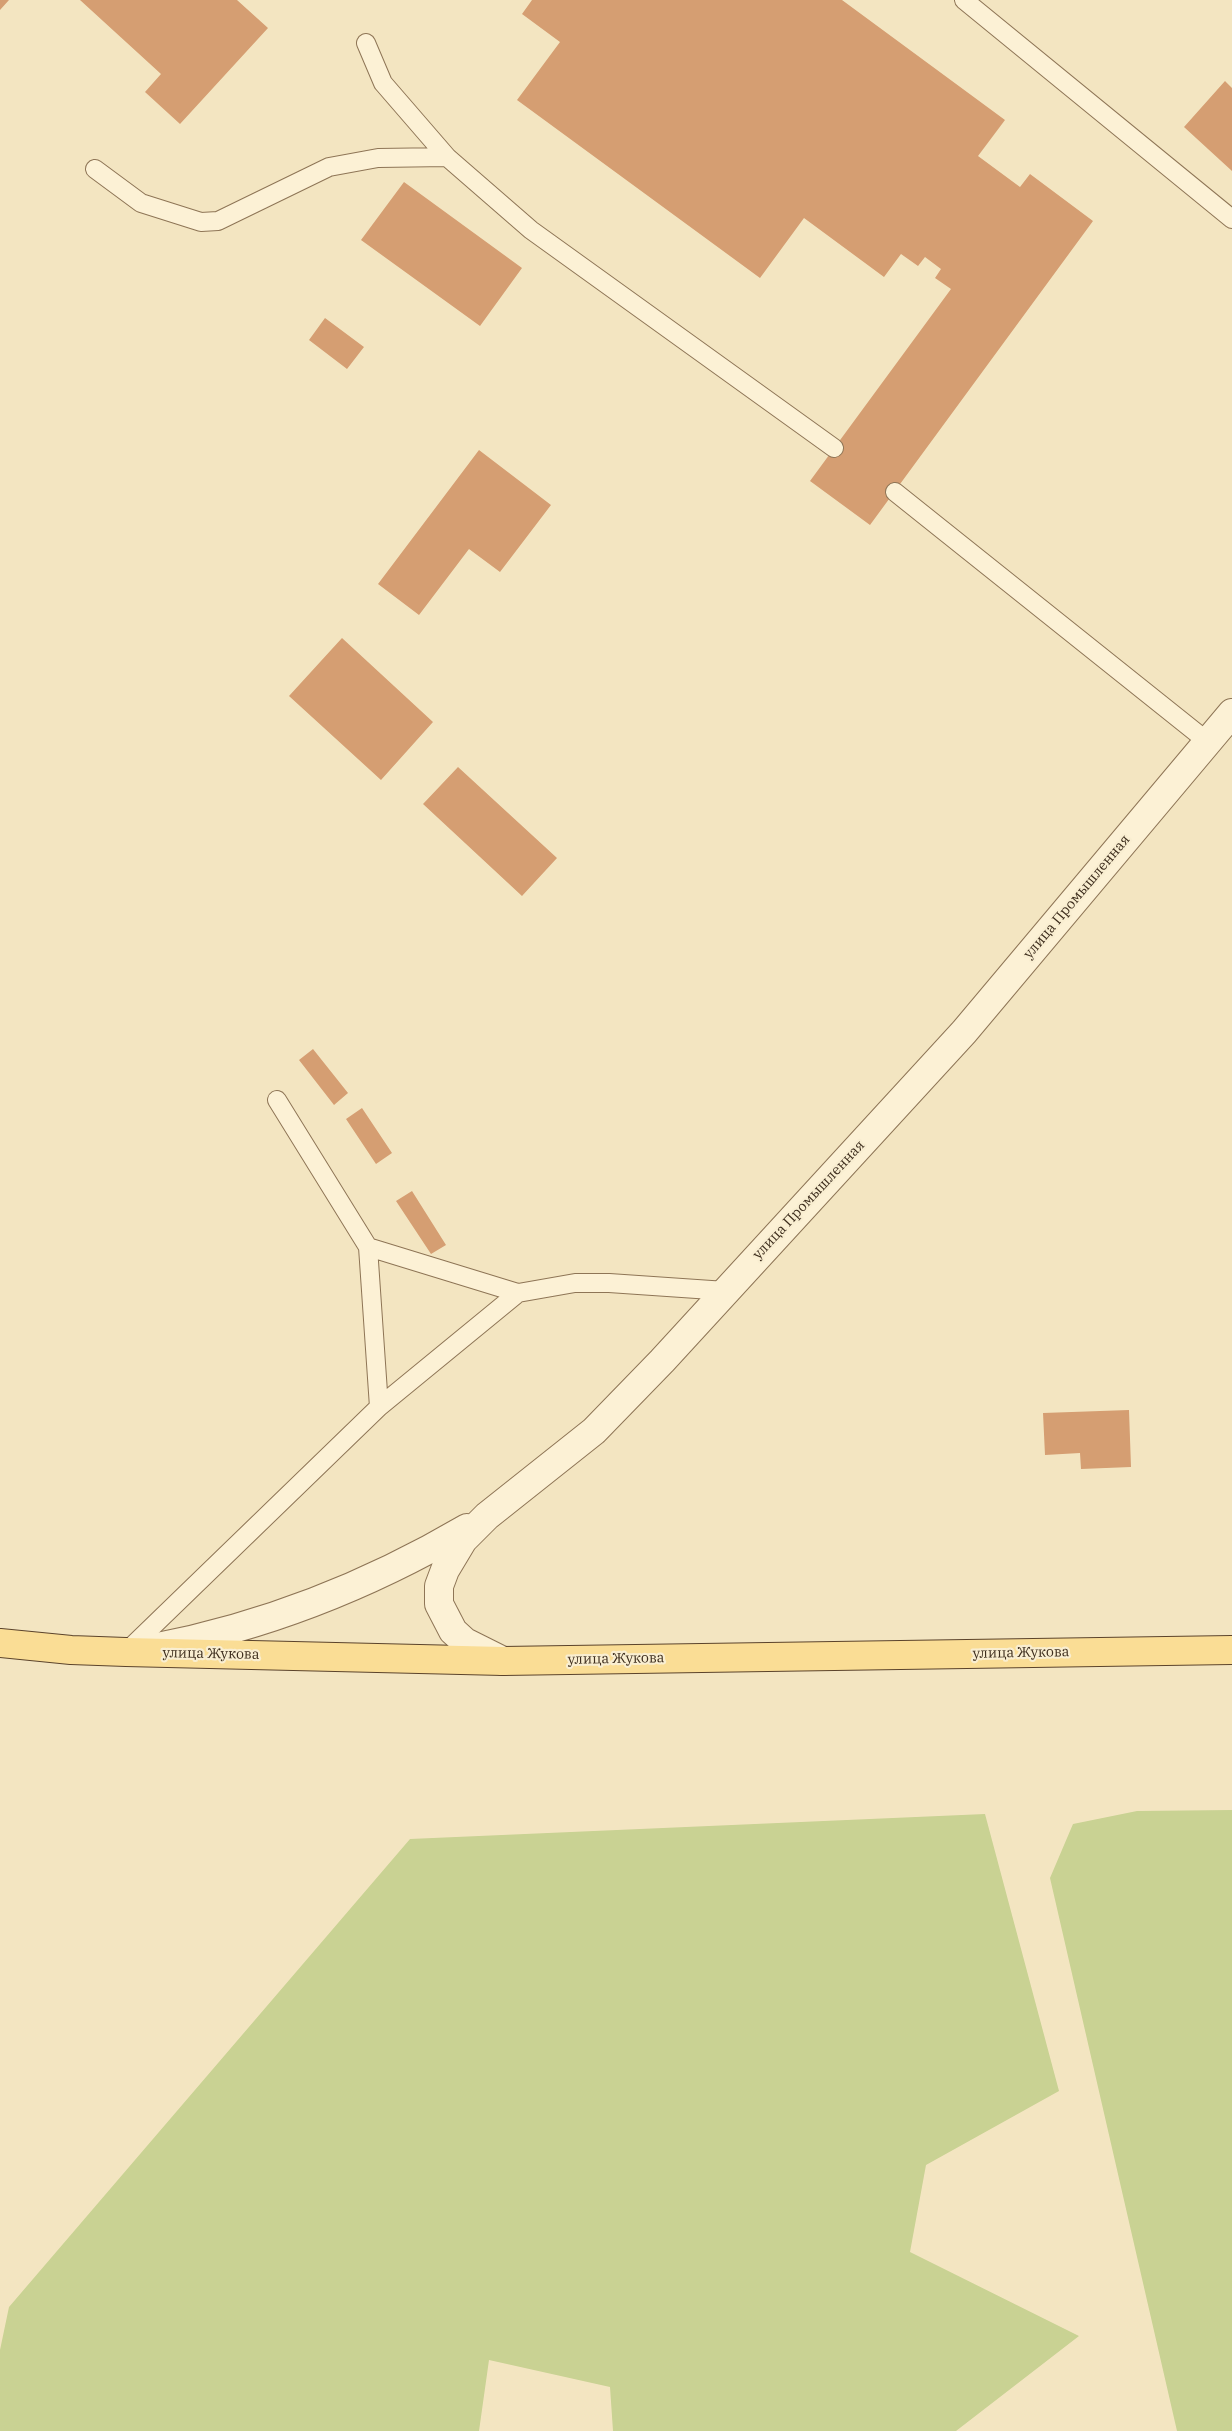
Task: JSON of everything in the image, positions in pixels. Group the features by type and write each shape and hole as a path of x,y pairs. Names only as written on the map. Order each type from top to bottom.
{"main road":[{"name":"улица Жукова","path":"0,1643 72,1650 126,1652 502,1661 1232,1650"}],"street":[{"name":"улица Промышленная","path":"502,1661 465,1642 453,1631 439,1604 439,1586 453,1554 463,1540 488,1516 594,1431 726,1291 964,1032 1232,713"},
{"path":"126,1652 177,1644 210,1635 264,1619 332,1595 400,1565 488,1516"}],"lane":[{"path":"964,0 1232,219"},
{"path":"366,44 383,83 447,157 531,230 834,448"},
{"path":"95,169 141,203 201,222 218,221 330,167 378,158 447,157"},
{"path":"896,492 1208,742"},
{"path":"277,1100 368,1247 379,1408"},
{"path":"368,1247 518,1293 575,1284 609,1283 726,1291"},
{"path":"126,1652 379,1408 518,1293"}],"green space":[{"path":"1232,1810 1232,2431 1177,2431 1050,1878 1073,1824 1137,1811"},
{"path":"985,1814 1059,2091 926,2165 910,2252 1079,2336 956,2431 613,2431 610,2387 489,2360 479,2431 0,2431 0,2350 9,2307 410,1839"}],"building":[{"path":"0,0 9,0 0,10"},
{"path":"80,0 237,0 268,28 180,124 145,92 161,74"},
{"path":"532,0 842,0 1005,120 978,156 1020,187 1030,174 1093,221 870,525 810,481 951,289 935,278 941,269 925,257 918,266 901,254 884,277 804,218 760,278 517,100 560,42 522,14"},
{"path":"1225,81 1232,88 1232,171 1184,127"},
{"path":"404,182 522,268 480,326 361,240"},
{"path":"325,318 364,347 347,369 309,340"},
{"path":"479,450 551,505 500,572 469,549 419,615 378,584"},
{"path":"342,638 433,722 381,780 289,696"},
{"path":"458,767 557,858 522,896 423,804"},
{"path":"313,1049 348,1093 334,1105 299,1060"},
{"path":"362,1108 392,1153 376,1164 346,1119"},
{"path":"412,1191 446,1245 431,1254 396,1201"},
{"path":"1129,1410 1131,1467 1081,1469 1080,1453 1045,1455 1043,1413"}]}
